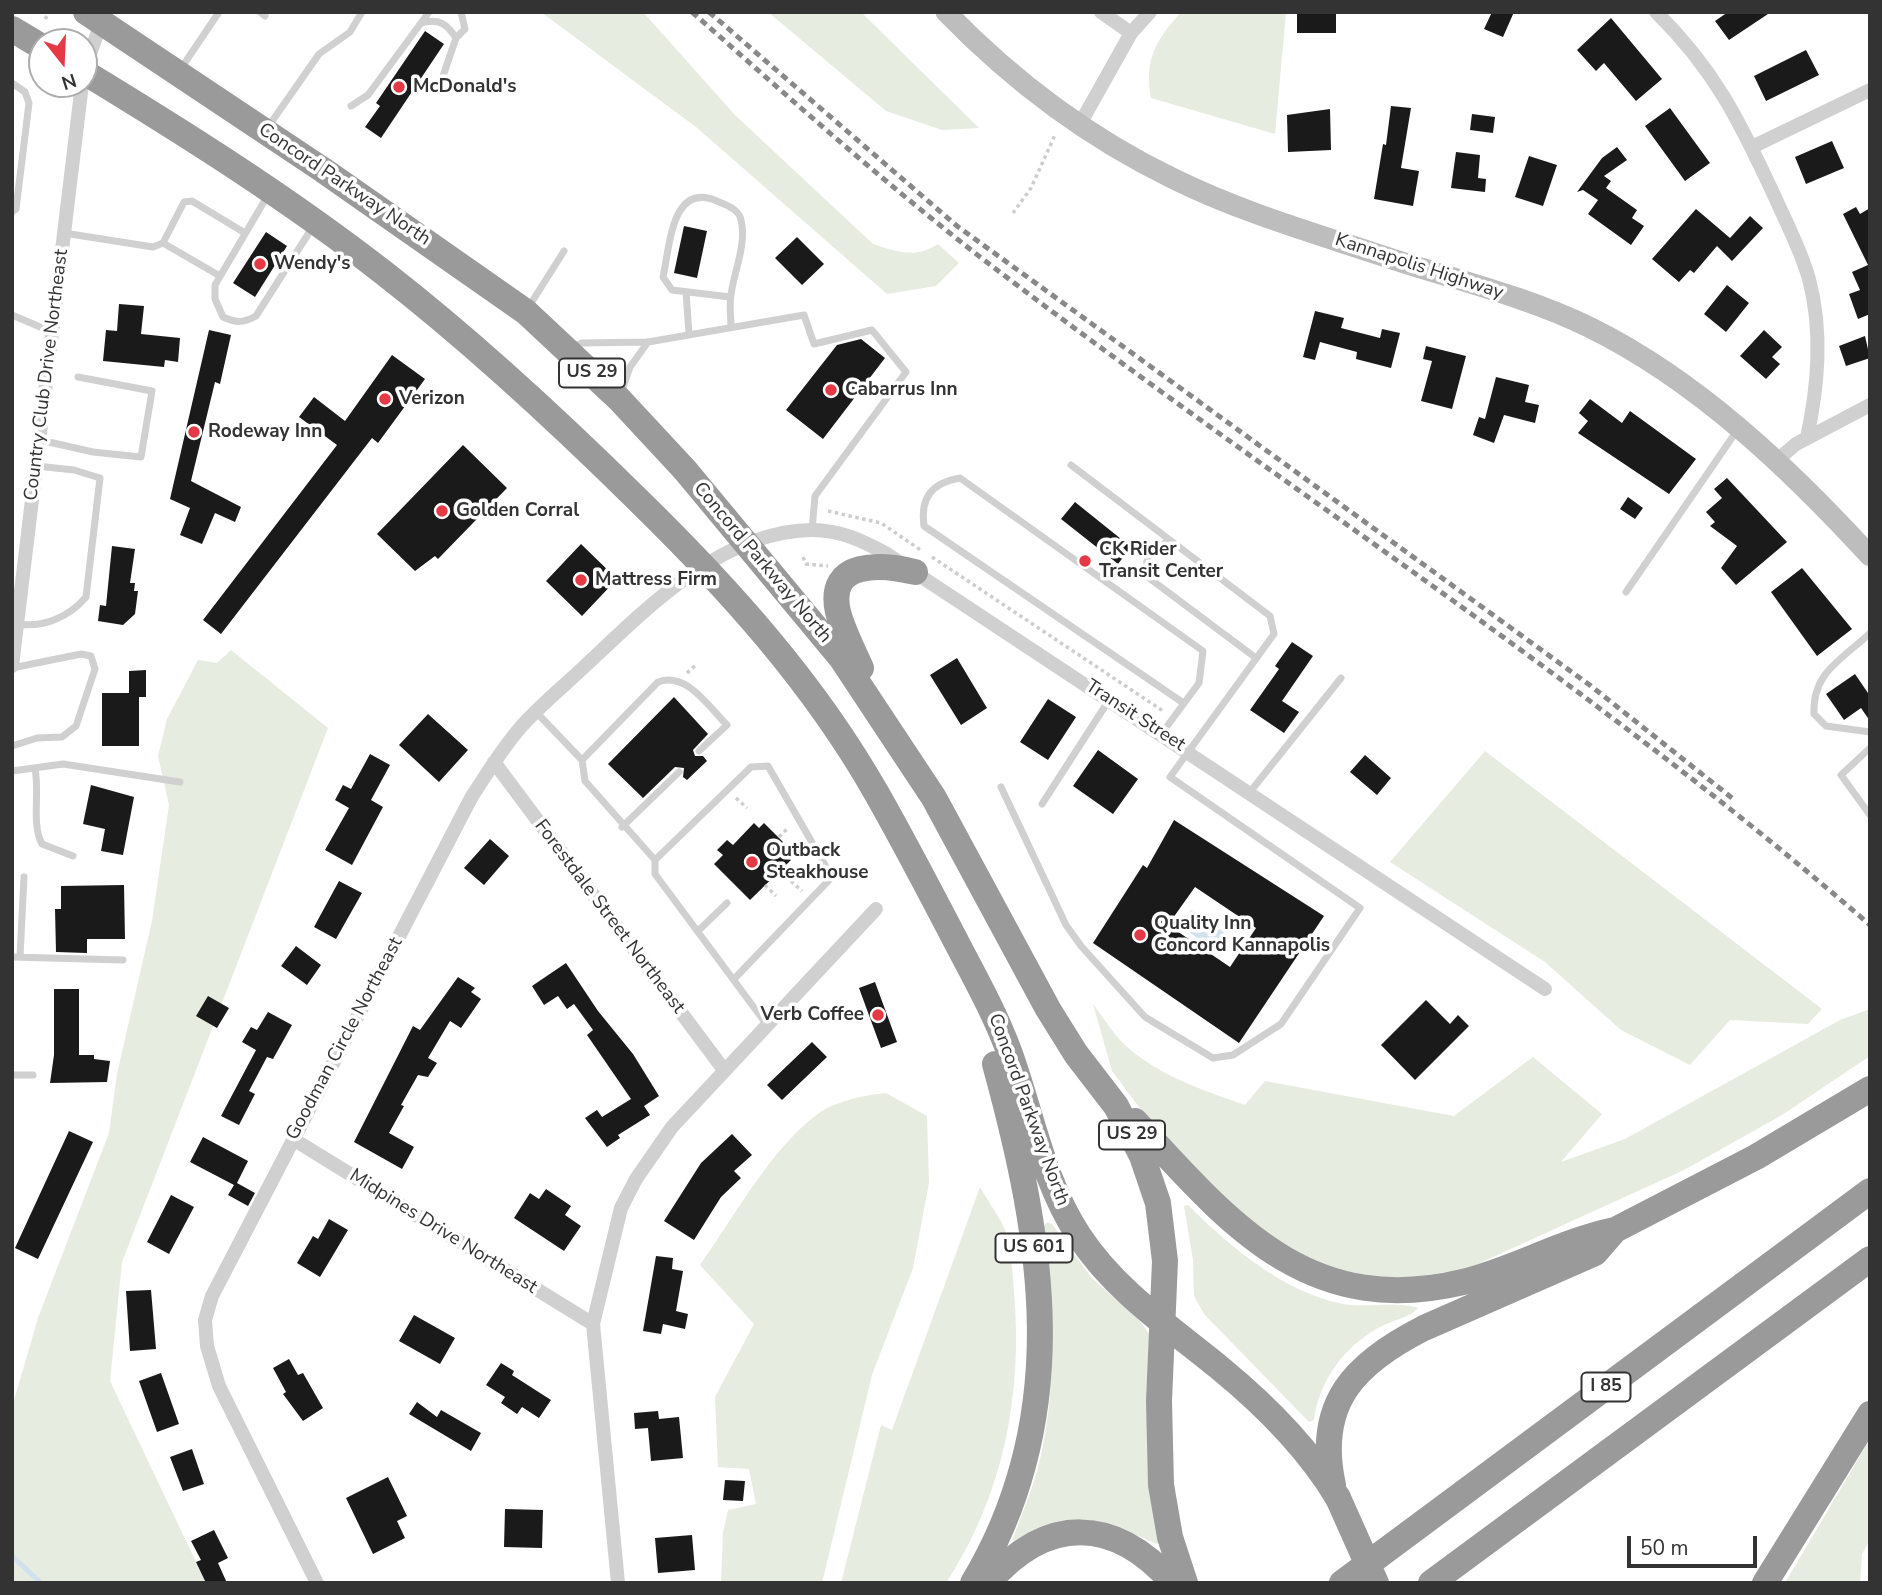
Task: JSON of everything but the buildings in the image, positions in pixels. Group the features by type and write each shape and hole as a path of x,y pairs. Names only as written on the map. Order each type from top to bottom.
{"highway":[{"name":"Concord Parkway North","path":"98,16 526,312 619,400 748,543 842,659 934,798 1062,1032 1099,1082 1142,1157 1158,1203 1165,1261 1160,1472 1170,1537 1185,1583"},
{"path":"12,29 28,39"},
{"name":"Concord Parkway North","path":"98,81 270,192 388,276 514,381 704,566 766,635 822,706 877,795 942,914 1005,1042 1042,1154 1067,1216 1092,1255 1162,1324 1216,1365 1275,1417 1336,1494"},
{"path":"882,718 838,611 839,588 851,571 867,566 889,566 915,572"},
{"name":"US 601","path":"942,914 986,1031 1016,1142 1032,1226 1040,1328 1039,1394 1021,1478 999,1541 973,1583"},
{"path":"1099,1082 1229,1221 1293,1264 1342,1284 1385,1289 1464,1281 1591,1235 1615,1230 1756,1157 1870,1089"},
{"name":"I 85","path":"1342,1583 1870,1191"},
{"path":"1336,1494 1327,1452 1330,1422 1342,1393 1364,1365 1399,1340 1595,1253 1615,1230"},
{"name":"I 85","path":"1431,1583 1870,1259"},
{"path":"1765,1583 1870,1414"},
{"name":"US 29","path":"1336,1494 1376,1583"},
{"path":"988,1583 1003,1565 1032,1546 1064,1534 1082,1532 1113,1536 1129,1544 1151,1560 1173,1583"}],"main road":[{"name":"Kannapolis Highway","path":"946,12 984,51 1080,124 1174,179 1227,202 1574,320 1623,346 1678,382 1738,428 1776,461 1870,556"}],"street":[{"path":"1101,12 1131,33"},
{"path":"1080,124 1131,33 1150,12"},
{"path":"1656,12 1690,45 1709,70 1752,147 1809,279 1819,371 1801,441"},
{"path":"1752,147 1870,90"},
{"name":"Country Club Drive Northeast","path":"12,667 17,624 17,587 36,466 80,98"},
{"path":"1776,461 1801,441 1870,405"},
{"name":"Transit Street","path":"704,566 748,543 779,534 812,530 850,536 915,572 1110,699 1545,989"},
{"name":"Goodman Circle Northeast","path":"317,1583 219,1386 207,1346 205,1320 212,1296 464,810 494,762 536,712 622,631 704,566"},
{"name":"Forestdale Street Northeast","path":"494,762 724,1070"},
{"path":"618,1583 593,1324 611,1242 631,1189 672,1127 876,909"},
{"name":"Midpines Drive Northeast","path":"293,1139 593,1324"}],"lane":[{"path":"177,73 219,12"},
{"path":"265,131 319,54 350,32 362,12"},
{"path":"351,106 368,95 429,12"},
{"path":"442,79 456,38 465,29 461,12"},
{"path":"421,23 433,20 448,25 456,38"},
{"path":"12,83 25,92 29,103 16,209 12,212"},
{"path":"270,192 215,285 218,310 223,317 234,322 246,321 256,316 316,223"},
{"path":"730,297 672,290 663,278 679,208 687,199 704,195 732,207 741,218 742,243 730,297 731,327"},
{"path":"64,233 153,247 163,243 184,202 192,201 245,233"},
{"path":"163,243 220,276"},
{"path":"526,312 564,251"},
{"path":"686,292 689,334"},
{"path":"569,350 582,343 648,342 804,315 814,344 872,330 906,372 815,496 812,530"},
{"path":"12,316 52,332"},
{"path":"619,400 630,367 648,342"},
{"path":"39,440 93,452 141,457 152,391 78,377"},
{"path":"1626,592 1738,428"},
{"path":"1002,787 1066,925 1081,946 1145,1017 1213,1058 1233,1055 1281,1024 1360,908 1170,777 1187,750 1274,634 1269,617 1072,465"},
{"path":"17,624 29,626 50,622 76,610 86,597 88,584 100,478 74,470 36,466"},
{"path":"1162,733 1199,682 1203,651 960,478 944,481 928,492 922,511 924,526 1182,702"},
{"path":"1171,541 1160,544 1147,556 1145,568 1149,578 1256,658"},
{"path":"1870,634 1817,682 1813,695 1814,714 1826,726 1870,732"},
{"path":"12,667 81,654 91,656 95,669 76,726 62,737 37,738 12,747"},
{"path":"582,760 658,682 671,677 682,680 727,724 699,751"},
{"path":"1250,792 1341,678"},
{"path":"1042,804 1110,699"},
{"path":"536,712 582,760 585,781 622,827 655,860 655,874 767,1025"},
{"path":"1870,748 1842,775 1870,815"},
{"path":"12,771 63,764 180,782"},
{"path":"655,860 751,767 768,766 832,877 734,979"},
{"path":"35,769 39,787 37,836 42,844 73,856"},
{"path":"622,827 679,772"},
{"path":"24,877 16,957 123,960"},
{"path":"698,931 727,903"},
{"path":"12,1075 33,1075"}],"path":[{"path":"45,19 50,12"},
{"path":"1013,213 1031,188 1055,135"},
{"path":"828,510 881,523 1163,711"},
{"path":"803,557 806,564 830,566"},
{"path":"779,838 788,828"},
{"path":"765,885 776,896"}],"shaded area":[{"path":"541,12 643,12 735,115 873,244 914,253 938,244 959,263 936,286 887,294 696,127"},
{"path":"768,12 861,12 979,128 942,130 886,111"},
{"path":"1181,12 1286,12 1275,134 1151,98 1149,72 1154,51"},
{"path":"231,650 328,728 122,1262 110,1381 206,1583 12,1583 12,1407 38,1318 109,1133 117,1074 152,921 169,805 158,756 167,719 198,660 217,663"},
{"path":"1485,751 1822,1009 1808,1024 1730,1020 1690,1065 1621,1030 1545,962 1390,862"},
{"path":"1093,1004 1123,1043 1150,1064 1181,1080 1245,1105 1265,1081 1454,1116 1533,1057 1602,1114 1561,1162 1625,1139 1840,1020 1870,1009 1870,1056 1782,1115 1684,1170 1469,1268 1394,1281 1281,1258 1148,1119 1112,1071"},
{"path":"886,1093 927,1116 929,1183 913,1268 872,1375 822,1583 721,1583 723,1532 728,1510 756,1504 749,1469 718,1467 715,1397 754,1324 700,1265 754,1184 801,1128 834,1105"},
{"path":"980,1187 1002,1223 1007,1237 1013,1276 1016,1331 1011,1406 995,1480 966,1550 946,1583 841,1583 881,1425 892,1430"},
{"path":"1188,1205 1259,1266 1300,1290 1343,1304 1418,1308 1371,1333 1347,1352 1329,1377 1322,1390 1314,1420 1309,1422 1204,1314 1194,1296 1193,1260 1184,1206"},
{"path":"1047,1222 1052,1224 1091,1277 1141,1322 1149,1334 1147,1397 1161,1542 1157,1544 1113,1525 1025,1536 1012,1541 1038,1466 1050,1398 1051,1313 1043,1227"},
{"path":"1870,1439 1870,1540 1862,1554 1860,1583 1785,1583"}],"water":[{"path":"1191,910 1225,933 1214,949 1180,926"}],"waterway":[{"path":"12,1556 41,1583"}],"railway":[{"path":"692,12 844,145 961,242 1110,354 1551,672 1766,838 1870,925"},
{"path":"709,12 957,226 1591,686 1732,798"}],"place":[{"name":"McDonald's","path":"399,87"},
{"name":"Wendy's","path":"260,264"},
{"name":"Cabarrus Inn","path":"831,390"},
{"name":"Verizon","path":"385,399"},
{"name":"Rodeway Inn","path":"194,432"},
{"name":"Golden Corral","path":"442,511"},
{"name":"CK Rider Transit Center","path":"1085,561"},
{"name":"Mattress Firm","path":"581,580"},
{"name":"Outback Steakhouse","path":"752,862"},
{"name":"Quality Inn Concord Kannapolis","path":"1140,935"},
{"name":"Verb Coffee","path":"878,1015"}]}
